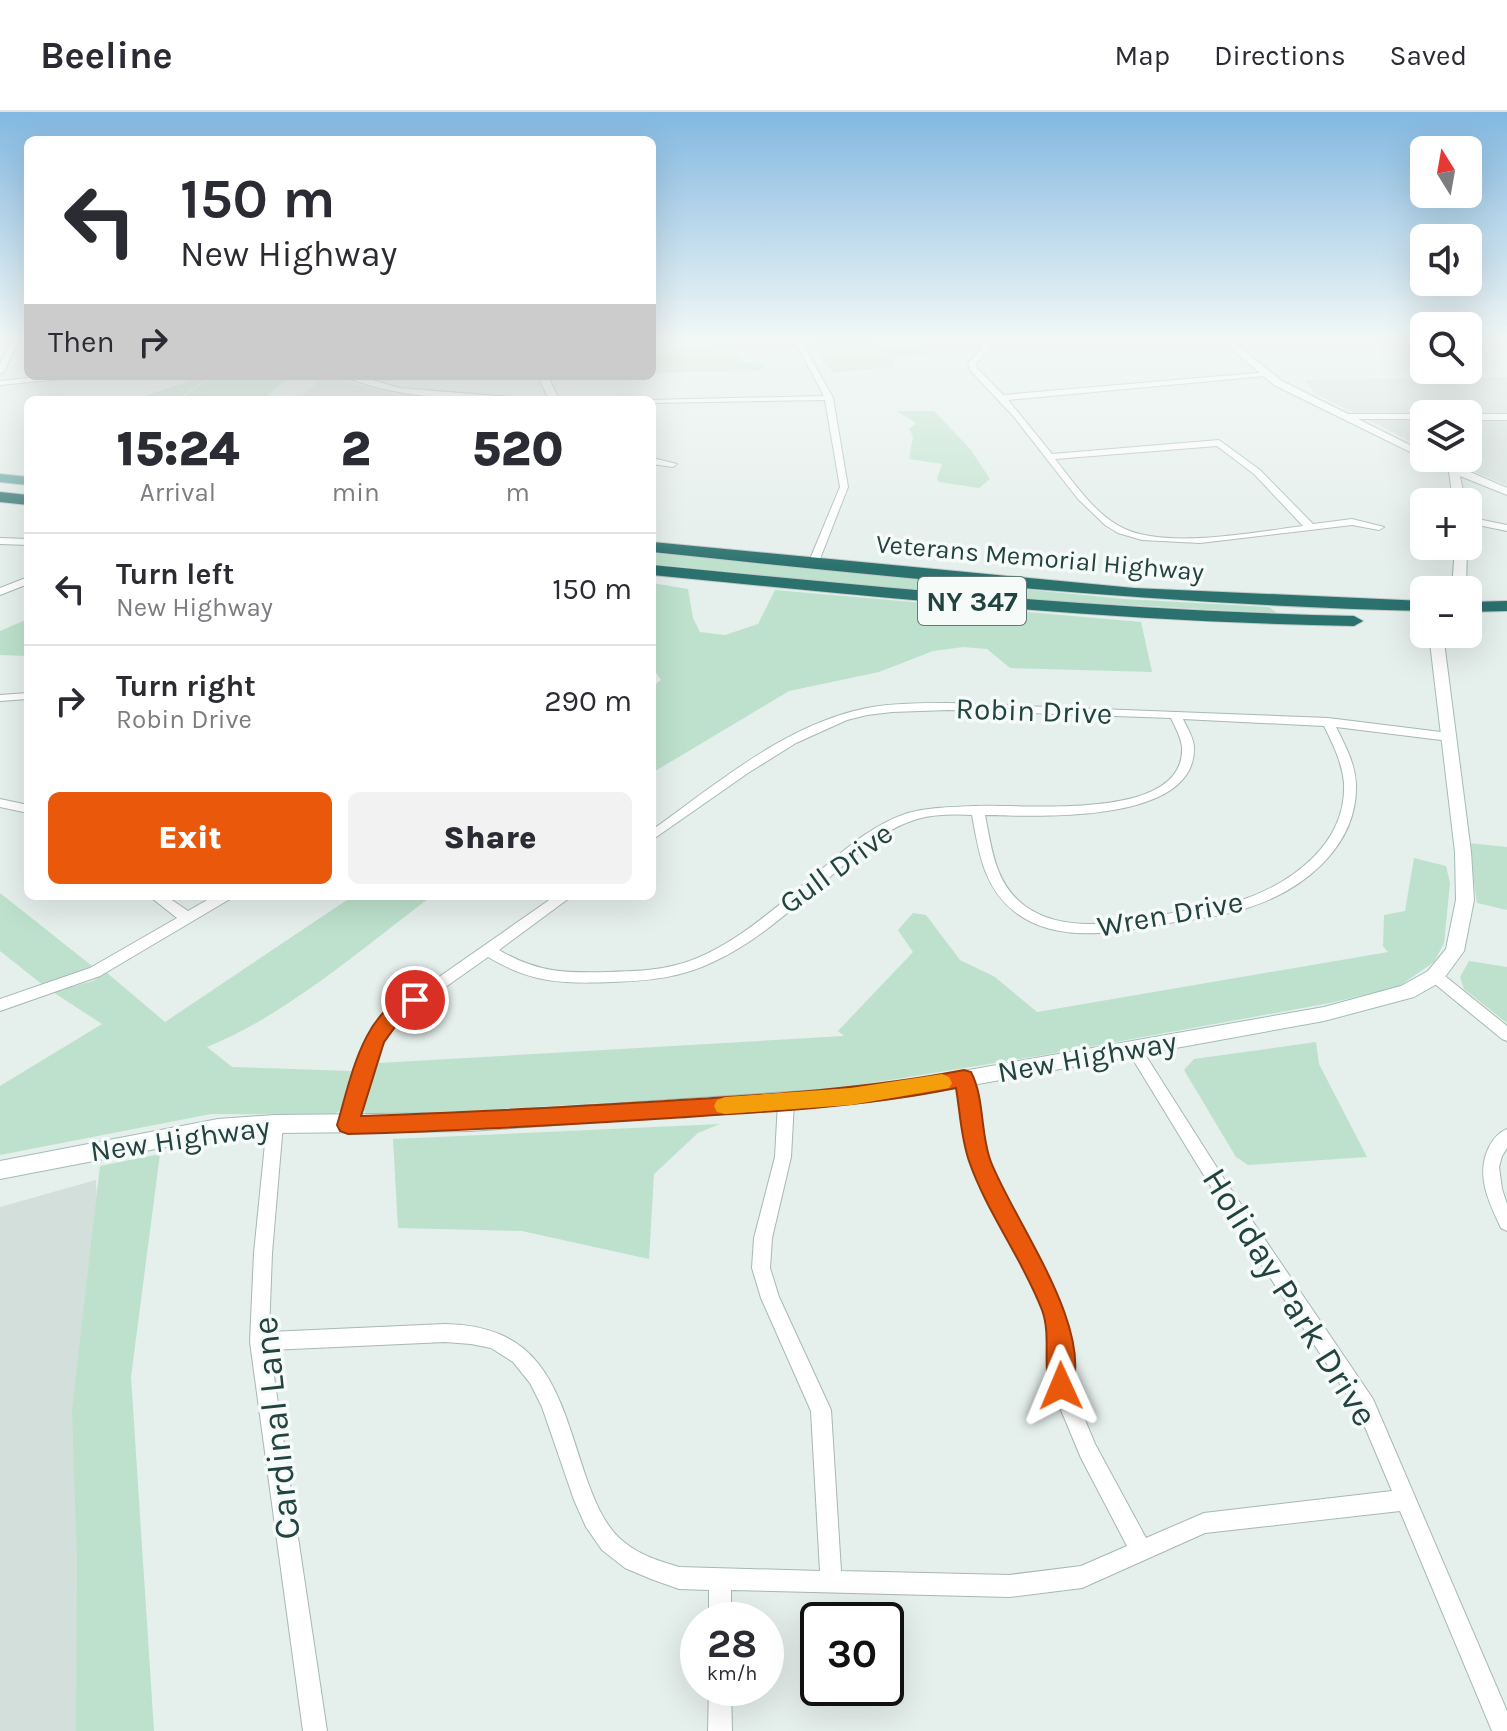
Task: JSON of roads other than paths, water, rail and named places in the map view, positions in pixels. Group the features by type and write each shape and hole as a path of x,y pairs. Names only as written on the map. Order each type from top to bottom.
{"highway":[{"path":"0,481 24,483"},
{"path":"0,497 24,500"},
{"name":"Veterans Memorial Highway","path":"656,547 1167,596 1410,605"},
{"name":"Veterans Memorial Highway","path":"656,570 1122,613 1281,620 1410,620"},
{"path":"1482,607 1507,606"},
{"path":"1482,620 1507,620"}],"street":[{"path":"813,564 844,487 832,416"},
{"path":"1015,416 1089,505 1122,531 1156,539 1186,541 1352,522 1379,527"},
{"path":"1344,416 1410,416"},
{"path":"1344,416 1410,449"},
{"path":"1482,417 1507,417"},
{"path":"1049,457 1219,443 1257,472 1310,527"},
{"path":"656,462 673,464"},
{"path":"1457,472 1507,492"},
{"path":"1482,523 1507,528"},
{"path":"0,541 24,542"},
{"path":"0,592 24,582"},
{"name":"New Highway","path":"0,1170 171,1135 275,1124 470,1122 786,1102 912,1088 1324,1014 1407,992 1435,976 1455,951 1465,900 1463,852 1438,648"},
{"path":"0,698 24,696"},
{"name":"Robin Drive","path":"656,833 804,734 846,717 882,711 942,708 1374,724 1449,737"},
{"name":"Gull Drive","path":"488,950 517,969 544,978 571,980 660,974 687,968 734,944 871,835 890,824 937,811 1116,807 1156,795 1171,786 1187,762 1186,738 1175,715"},
{"name":"Wren Drive","path":"977,809 995,883 1005,896 1035,919 1082,930 1130,925 1246,904 1302,876 1334,845 1342,828 1350,808 1350,768 1328,722"},
{"path":"0,803 24,808"},
{"path":"162,900 187,918"},
{"path":"0,1005 95,972 218,900"},
{"path":"348,1125 367,1058 391,1018 559,900"},
{"path":"1435,976 1507,1035"},
{"name":"Holiday Park Drive","path":"1134,1049 1220,1187 1366,1406 1504,1731"},
{"path":"964,1078 979,1159 1054,1309 1060,1341 1061,1386 1088,1451 1141,1551"},
{"path":"786,1102 783,1157 763,1238 761,1268 770,1298 821,1410 831,1582"},
{"name":"Cardinal Lane","path":"275,1124 263,1253 259,1342 315,1731"},
{"path":"1507,1136 1498,1144 1489,1167 1493,1194 1507,1223"},
{"path":"259,1342 431,1334 475,1335 499,1342 530,1366 551,1400 589,1516 611,1545 643,1566 679,1578 1009,1586 1082,1577 1204,1523 1404,1500"},
{"path":"720,1579 720,1602"},
{"path":"720,1706 720,1731"}]}
